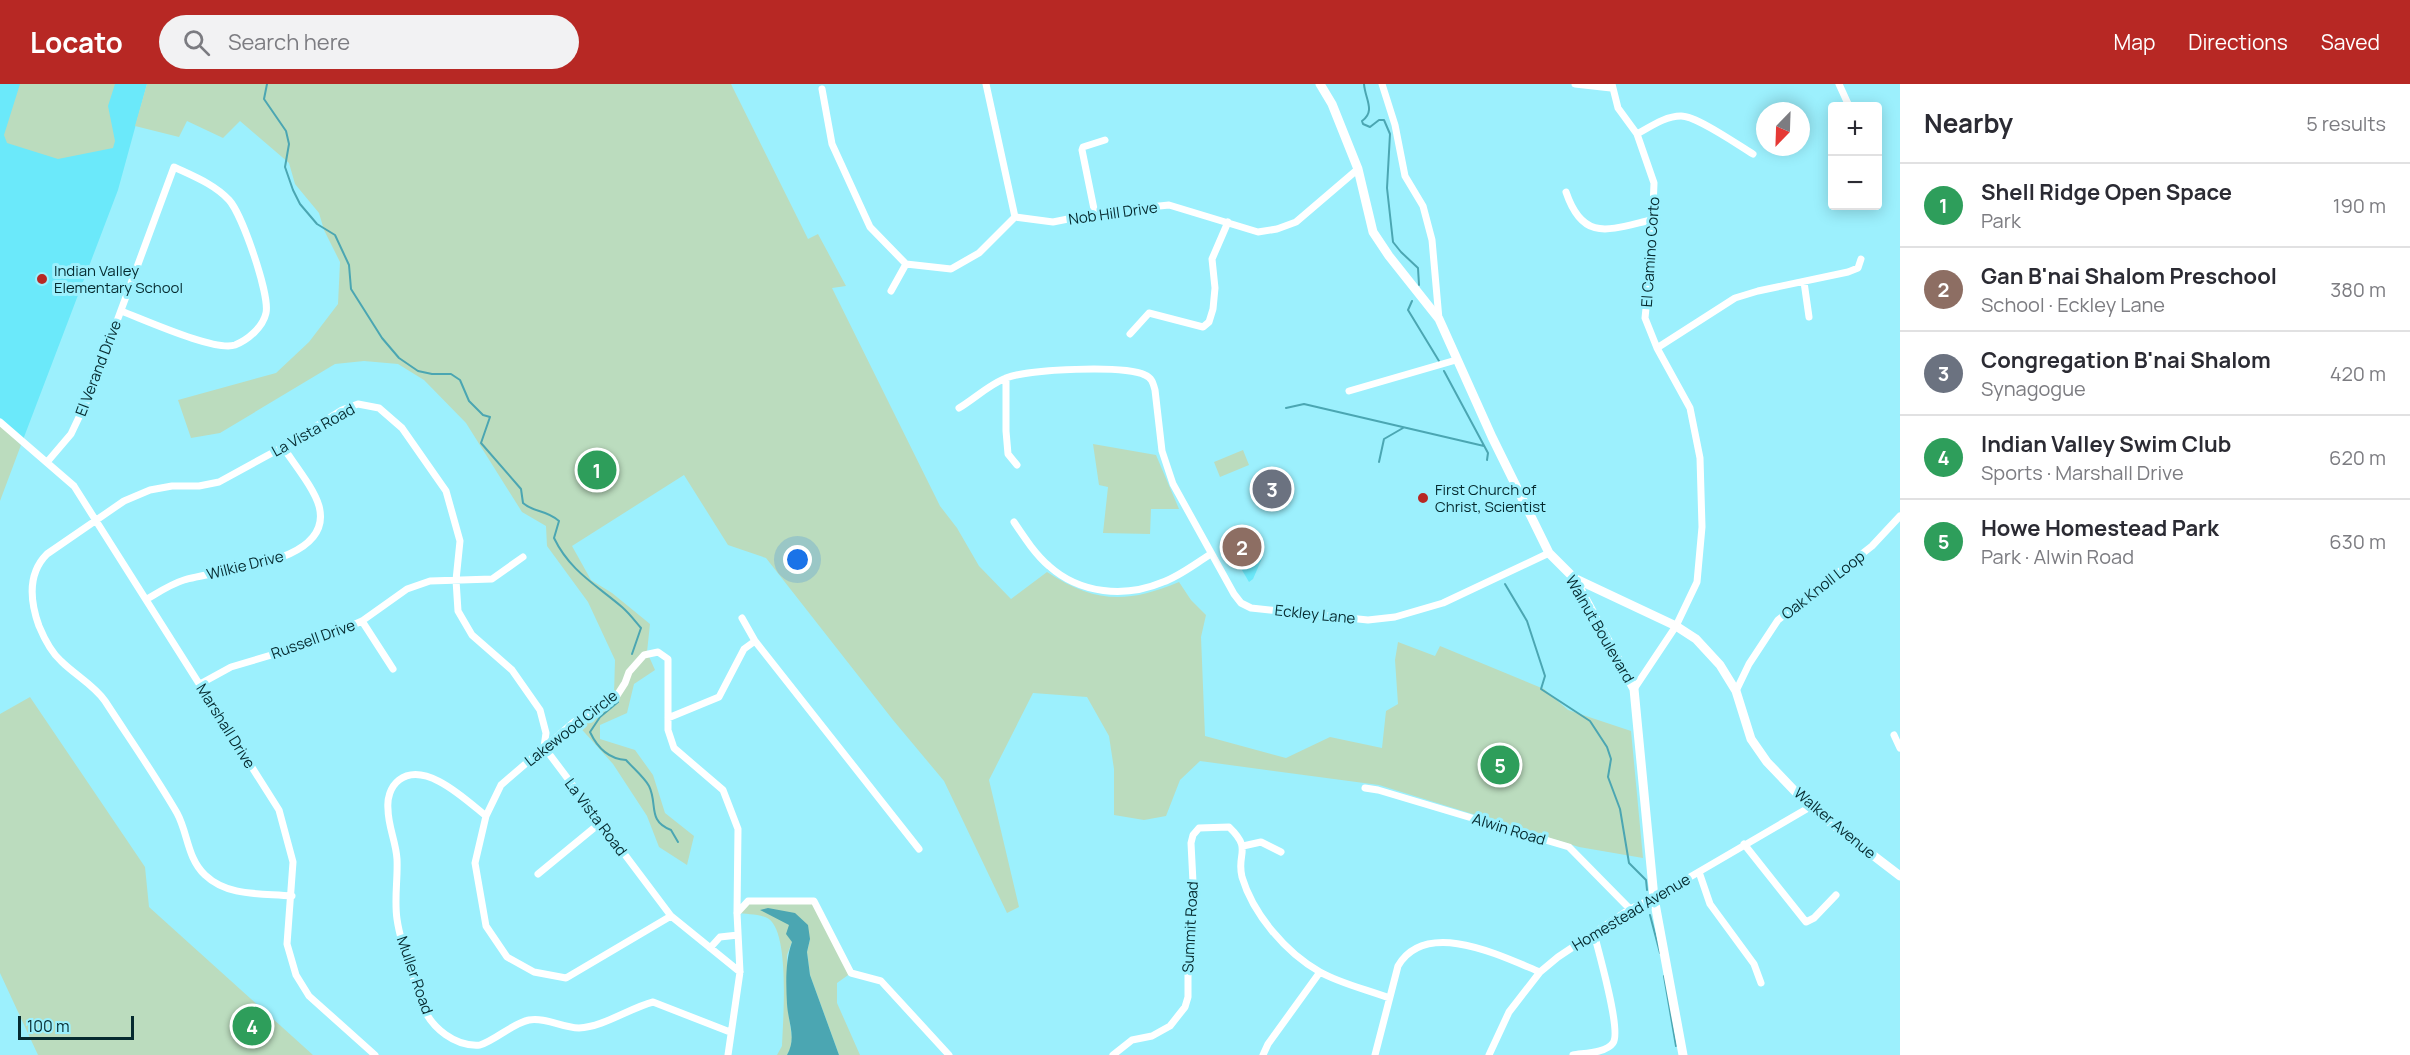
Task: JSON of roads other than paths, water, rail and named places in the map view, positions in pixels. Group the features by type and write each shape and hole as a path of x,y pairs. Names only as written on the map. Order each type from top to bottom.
{"street":[{"path":"822,89 832,144 870,227 906,264 951,269 980,253 1015,217 986,84"},
{"name":"Walnut Boulevard","path":"1320,84 1332,105 1358,169 1373,232 1439,319 1456,360 1549,553 1574,578 1634,689 1654,898 1683,1055"},
{"path":"1382,84 1395,125 1405,176 1424,206 1434,249 1439,319"},
{"path":"1575,84 1611,86"},
{"path":"1839,84 1847,102"},
{"name":"El Camino Corto","path":"1611,86 1618,108 1637,134 1654,183 1651,259 1645,318 1690,408 1700,458 1702,527 1698,582 1676,626 1634,689"},
{"path":"1637,134 1658,122 1682,116 1702,123 1753,154"},
{"path":"1095,214 1082,150 1083,147 1105,140"},
{"name":"El Verand Drive","path":"48,461 71,434 90,394 174,167 206,182 231,201 253,253 265,292 266,313 256,332 233,346 208,343 121,311"},
{"name":"Nob Hill Drive","path":"1015,217 1053,222 1095,214 1169,205 1258,232 1277,230 1296,222 1358,169"},
{"path":"1566,192 1572,209 1583,224 1601,229 1651,220"},
{"path":"1130,334 1149,313 1203,327 1209,322 1215,288 1212,259 1228,222"},
{"path":"1658,348 1735,298 1848,272 1858,268 1861,259"},
{"path":"891,291 906,264"},
{"path":"1804,282 1809,317"},
{"path":"1349,391 1456,360"},
{"name":"Eckley Lane","path":"1006,378 1071,368 1131,372 1147,376 1152,381 1155,390 1162,451 1173,484 1234,594 1241,603 1251,608 1368,620 1395,617 1443,603 1549,553"},
{"path":"960,408 1006,378"},
{"path":"1006,378 1008,454 1017,465"},
{"name":"La Vista Road","path":"292,896 230,890 203,874 186,844 178,816 103,698 59,660 46,640 32,604 34,575 40,561 47,554 124,501 150,490 219,482 283,447 342,410 358,404 379,408 402,428 446,491 460,541 456,580 458,610 472,635 512,670 540,710 546,734 544,747 671,916 740,972"},
{"name":"Marshall Drive","path":"0,422 48,461 74,486 279,810 293,862 287,944 296,975 309,996 375,1055"},
{"name":"Wilkie Drive","path":"147,599 183,580 243,568 294,552 313,538 320,520 319,506 283,447"},
{"name":"Oak Knoll Loop","path":"1736,691 1749,664 1778,620 1872,546 1900,516"},
{"path":"1014,522 1048,566 1068,580 1102,591 1133,591 1164,582 1211,554"},
{"name":"Russell Drive","path":"201,684 231,667 312,643 362,621 407,589 430,581 492,579 523,556"},
{"name":"Walker Avenue","path":"1574,578 1676,626 1696,639 1720,664 1736,691 1751,739 1767,762 1810,807 1900,876"},
{"path":"742,618 755,641 919,849"},
{"path":"362,621 393,669"},
{"path":"668,718 719,697 744,649 755,641"},
{"name":"Lakewood Circle","path":"671,916 566,978 534,972 507,957 486,926 475,863 486,816 501,784 574,722 616,697 625,683 628,672 644,655 658,652 668,659 668,729 674,748 723,790 738,829 737,913 740,972 728,1055"},
{"path":"1894,735 1900,747"},
{"name":"Muller Road","path":"486,816 448,786 425,776 415,774 402,778 393,785 389,795 389,824 397,858 397,920 423,1007 427,1017 437,1028 456,1041 472,1046 480,1045 526,1020 580,1028 653,1002 730,1032"},
{"name":"Alwin Road","path":"1365,788 1569,847 1630,909"},
{"name":"Homestead Avenue","path":"1489,1055 1509,1012 1539,972 1630,909 1654,898 1810,807"},
{"path":"538,874 600,823"},
{"name":"Summit Road","path":"1113,1055 1132,1040 1152,1036 1170,1026 1185,1007 1188,997 1188,943 1194,902 1191,849 1193,836 1199,828 1229,827 1238,836 1243,846"},
{"path":"1281,852 1261,842 1243,846 1241,874 1253,907 1281,941 1320,972 1389,998"},
{"path":"1744,844 1806,922 1814,918 1836,894"},
{"path":"1699,872 1710,904 1754,964 1761,983"},
{"path":"737,913 748,901 814,901 851,973 881,981 949,1055"},
{"path":"1573,1055 1608,1048 1615,1042 1616,1032 1609,992 1594,933"},
{"path":"710,948 720,937 738,935"},
{"path":"1375,1055 1398,966 1404,956 1414,949 1440,942 1460,943 1539,972"},
{"path":"1263,1055 1268,1044 1320,972"}],"waterway":[{"path":"267,84 264,99 286,131 289,144 285,167 293,190 300,204 317,224 335,235 349,265 351,289 382,338 399,358 418,371 451,374 460,380 469,401 483,415 490,417 481,443 521,489 523,503 559,521 554,538 575,568 625,609 641,628 632,654"},
{"path":"1364,84 1369,109 1362,121 1363,124 1370,127 1379,120 1384,120 1390,134 1387,188 1393,242 1418,268 1419,285"},
{"path":"1412,301 1408,310 1439,361"},
{"path":"1444,371 1488,453 1487,460"},
{"path":"1286,408 1304,404 1484,446"},
{"path":"1379,462 1384,439 1403,428"},
{"path":"1505,584 1527,621 1545,676 1541,689 1590,721 1607,747 1611,759 1608,777 1620,809 1629,863 1646,880 1647,890"},
{"path":"618,702 600,717 590,732 604,751 626,760 644,779 652,793 656,817 659,822 671,830 678,842"},
{"path":"1650,915 1660,953"},
{"path":"1664,976 1676,1046"}],"place":[{"name":"Indian Valley Elementary School","path":"42,279"},
{"name":"Shell Ridge Open Space","path":"597,470"},
{"name":"Congregation B'nai Shalom","path":"1272,489"},
{"name":"First Church of Christ, Scientist","path":"1423,498"},
{"name":"Gan B'nai Shalom Preschool","path":"1242,547"},
{"name":"Howe Homestead Park","path":"1500,765"},
{"name":"Indian Valley Swim Club","path":"252,1026"}]}
